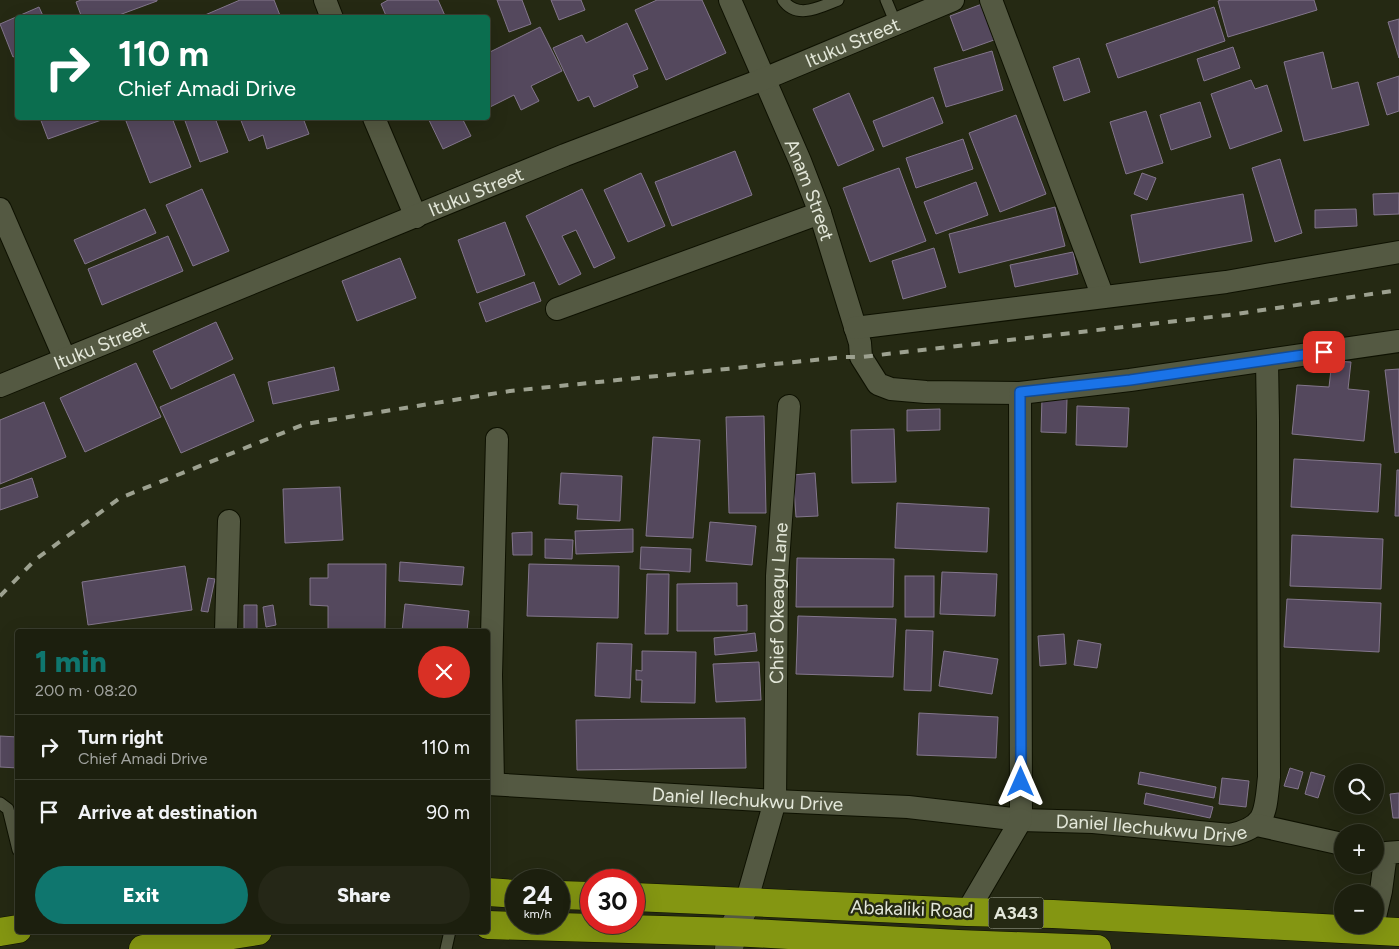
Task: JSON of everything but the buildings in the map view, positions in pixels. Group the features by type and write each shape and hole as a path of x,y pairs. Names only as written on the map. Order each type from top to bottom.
{"highway":[{"path":"490,892 505,893"},
{"name":"Abakaliki Road","path":"645,898 967,912 1334,923"},
{"name":"Abakaliki Road","path":"490,925 580,927"},
{"name":"Abakaliki Road","path":"1384,927 1399,932"},
{"path":"0,932 15,930"},
{"name":"Abakaliki Road","path":"645,930 731,941 1097,949"},
{"path":"142,949 226,942 249,934"},
{"path":"642,934 647,941 658,949"}],"main road":[{"path":"731,941 746,903"}],"street":[{"path":"325,0 331,15"},
{"name":"Anam Street","path":"730,0 800,160 820,213 860,344 861,357 878,384 891,389 926,392 1020,392"},
{"name":"Ituku Street","path":"0,386 565,155 764,79 953,0"},
{"path":"991,0 1102,297"},
{"path":"375,120 416,217"},
{"path":"0,209 65,359"},
{"path":"557,309 820,213"},
{"path":"855,328 1226,282 1399,252"},
{"path":"967,912 1021,820 1020,392 1130,380 1399,340"},
{"name":"Daniel Ilechukwu Drive","path":"490,784 908,807 1021,820 1093,822 1230,835 1242,833 1257,825 1264,815 1269,778 1267,361"},
{"name":"Chief Okeagu Lane","path":"746,903 775,801 777,576 789,406"},
{"path":"490,784 497,439"},
{"path":"226,629 228,521"},
{"path":"1257,825 1334,842"},
{"path":"1382,884 1387,852"}],"lane":[{"path":"783,0 797,11 814,9 838,0"},
{"path":"886,0 896,24"},
{"path":"0,803 8,809 15,838"},
{"path":"446,949 449,934"}],"railway":[{"path":"0,596 36,559 120,498 305,424 510,391 844,357 861,357 1229,315 1399,290"}],"route":[{"path":"1021,782 1020,392 1130,380 1324,352"}]}
